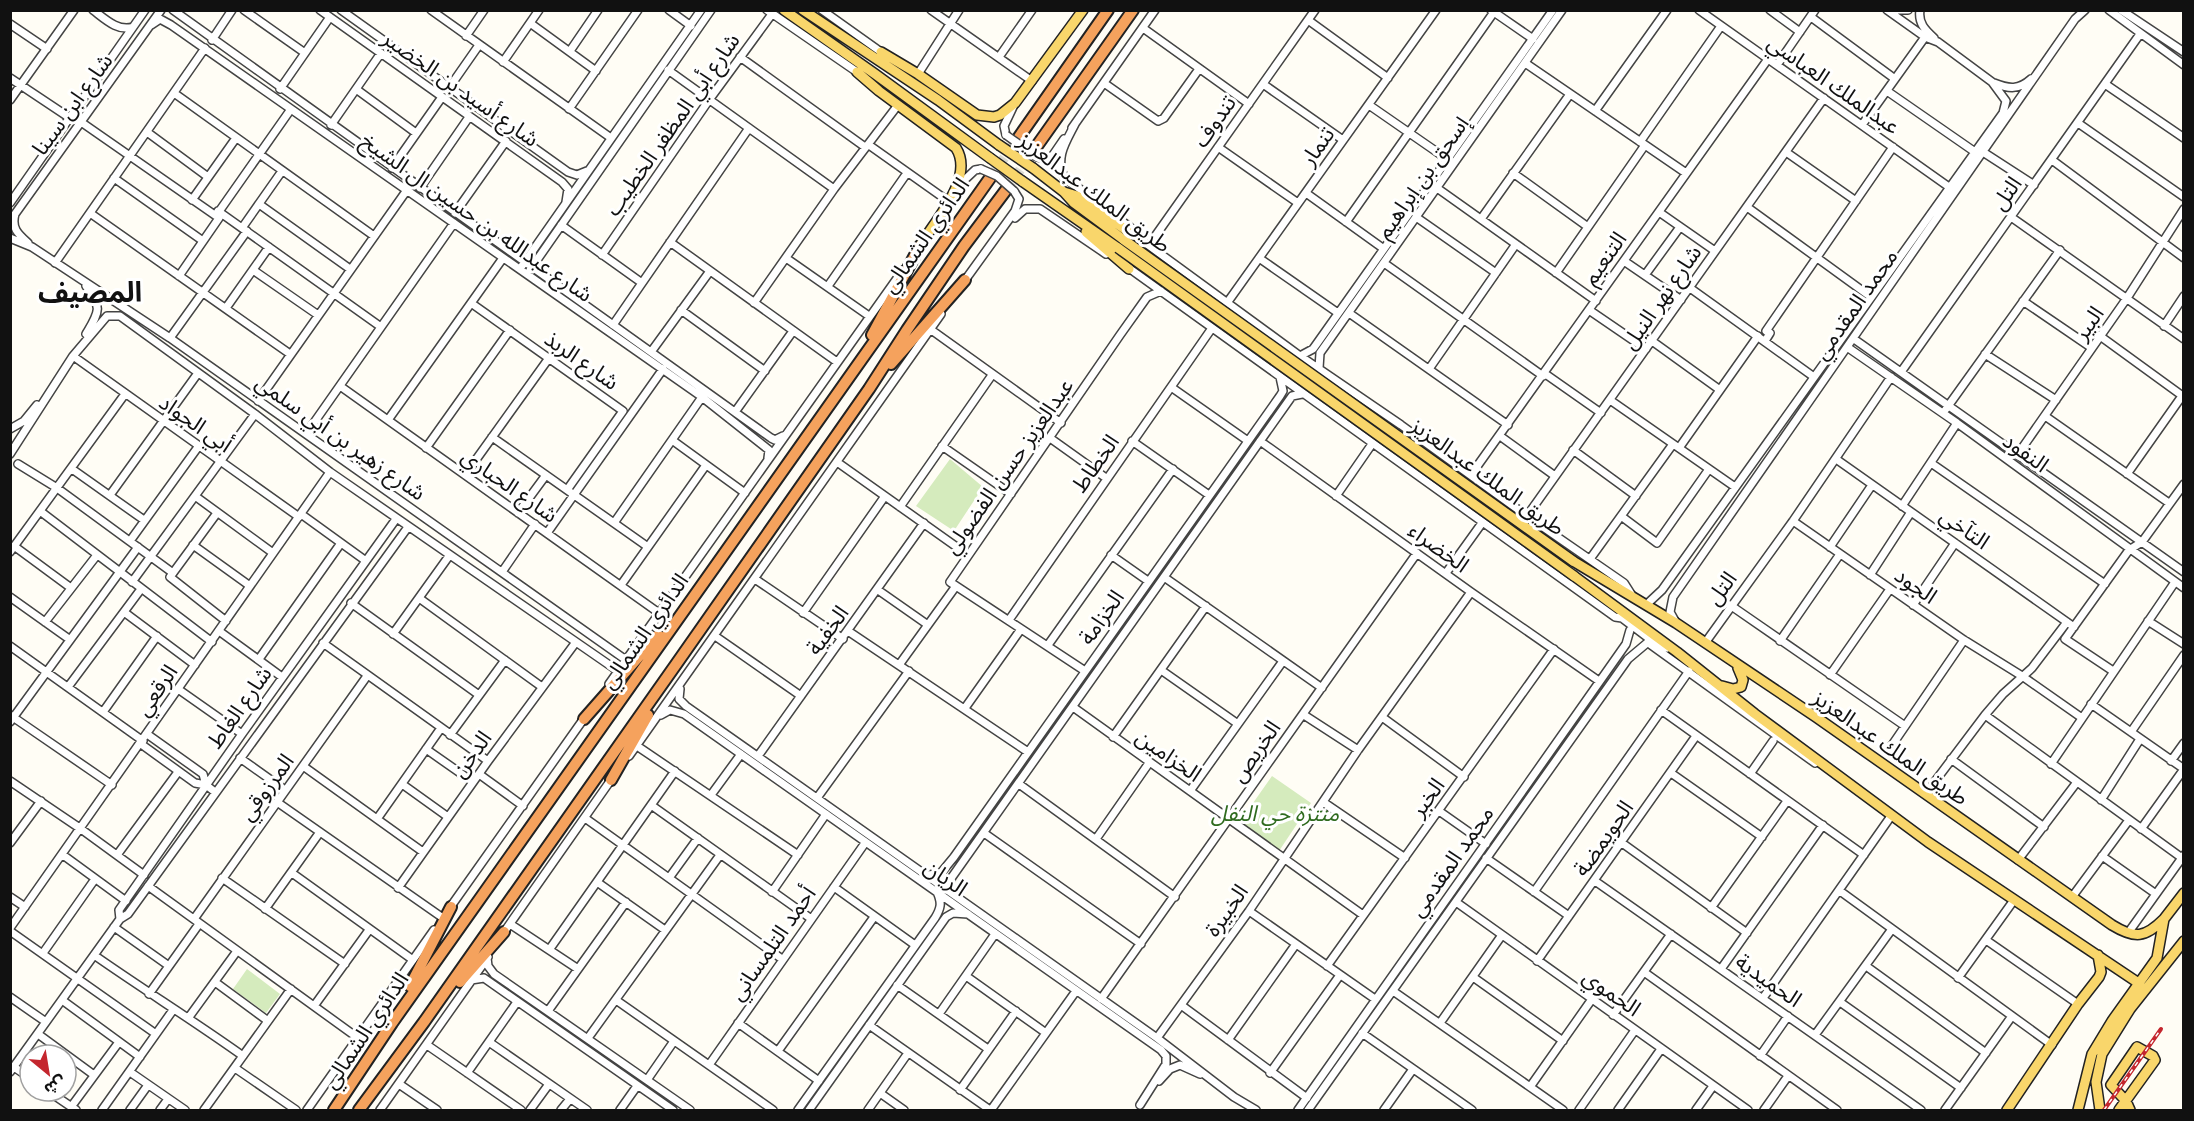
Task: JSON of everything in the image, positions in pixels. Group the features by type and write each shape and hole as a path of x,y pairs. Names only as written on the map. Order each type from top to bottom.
{"highway":[{"path":"1019,137 1108,10"},
{"path":"1036,154 1133,10"},
{"name":"الدائري الشمالي","path":"334,1110 392,1023 990,178"},
{"name":"الدائري الشمالي","path":"359,1110 424,1022 869,389 932,292 1010,190"},
{"path":"849,376 920,246"},
{"path":"869,389 965,280"},
{"path":"584,719 694,595"},
{"path":"611,780 677,663"},
{"path":"392,1023 451,907"},
{"path":"424,1022 507,928"}],"main road":[{"name":"طريق الملك عبدالعزيز","path":"784,10 1053,203 1121,244 1574,561 1676,623 1816,717 2106,922 2128,933"},
{"name":"طريق الملك عبدالعزيز","path":"803,10 938,100 1032,168 1064,192 1121,244 1677,652 1828,769 1948,856 2140,984"},
{"path":"881,52 918,74 977,115 1000,116 1015,103 1083,10"},
{"path":"881,52 938,100"},
{"path":"857,72 915,105"},
{"path":"857,72 897,105 956,148 962,162 958,186 920,246"},
{"path":"1064,192 1077,196 1142,241"},
{"path":"1053,203 1130,269"},
{"path":"1720,686 1741,687 1743,680 1737,666"},
{"path":"2128,933 2138,935 2147,933 2164,919 2184,893"},
{"path":"2078,1110 2092,1054 2112,1021 2157,958 2164,919"},
{"path":"2100,1110 2096,1082 2102,1054 2130,1009 2184,941"},
{"path":"2007,1110 2101,972 2098,955"},
{"path":"2119,1110 2126,1101 2155,1060 2153,1056 2137,1047 2110,1085 2126,1101 2130,1110"}],"street":[{"path":"10,100 74,10"},
{"path":"93,10 116,26 125,29 134,27"},
{"name":"شارع ابن سينا","path":"11,203 145,10"},
{"name":"شارع ابن سينا","path":"32,247 14,229 15,214 161,10"},
{"path":"212,40 232,10"},
{"path":"244,10 305,53"},
{"name":"شارع أسيد بن الخضير","path":"320,10 562,182"},
{"path":"431,10 611,138"},
{"path":"466,36 484,10"},
{"path":"503,62 539,10"},
{"path":"570,51 598,10"},
{"path":"569,109 638,10"},
{"path":"669,10 691,26"},
{"path":"522,266 701,10"},
{"path":"529,271 711,10"},
{"path":"822,10 881,52"},
{"path":"931,10 1032,81"},
{"path":"918,74 959,10"},
{"path":"999,57 1032,10"},
{"path":"1015,103 1004,126 1006,135 1045,159 1053,155 1155,10"},
{"name":"تندوف","path":"1162,255 1155,241 1156,235 1315,10"},
{"name":"تنمار","path":"1227,303 1436,10"},
{"name":"إسحق بن إبراهيم","path":"1300,356 1321,344 1349,313 1437,188 1553,10"},
{"name":"إسحق بن إبراهيم","path":"1319,368 1321,344 1338,313 1448,159 1502,89 1526,63 1562,10"},
{"path":"1595,111 1667,10"},
{"name":"عبدالملك العباسي","path":"1699,10 1949,187"},
{"path":"1770,10 1800,32"},
{"path":"1887,10 1925,37 1938,42"},
{"path":"1898,11 1908,10"},
{"path":"2075,19 2077,10"},
{"name":"محمد المقدمي","path":"1646,605 1668,582 1949,187 1979,152 2075,19 2085,10"},
{"path":"2109,10 2184,65"},
{"path":"2121,10 2184,52"},
{"name":"شارع أسيد بن الخضير","path":"344,11 568,172"},
{"path":"1346,222 1493,11 1533,39"},
{"path":"769,12 857,72"},
{"name":"شارع أبي المظفر الخطيب","path":"602,255 769,12"},
{"path":"171,24 169,16 175,13"},
{"name":"شارع عبدالله بن حسين ال الشيخ","path":"175,13 455,213 522,266 759,441"},
{"path":"1777,65 1813,14 1895,79"},
{"path":"1919,14 1923,27 1938,42 1992,82 2014,88 2020,87 2036,75"},
{"path":"280,89 330,17"},
{"path":"151,25 160,19 171,24"},
{"path":"1308,20 1388,78"},
{"path":"531,23 596,70"},
{"path":"10,24 46,50"},
{"name":"شارع عبدالله بن حسين ال الشيخ","path":"171,24 503,258 522,266"},
{"path":"116,26 122,34 122,44"},
{"path":"1556,273 1721,26"},
{"path":"1143,28 1249,104"},
{"name":"التل","path":"1901,372 2140,34"},
{"path":"1862,125 1925,37"},
{"path":"449,88 479,45"},
{"path":"55,263 205,48"},
{"path":"331,125 381,53"},
{"path":"740,57 948,201"},
{"name":"التنعيم","path":"1477,480 1476,471 1487,453 1767,59"},
{"path":"1526,63 1686,173"},
{"path":"1104,83 1158,121 1164,118 1199,69"},
{"path":"668,70 834,189"},
{"path":"10,78 70,118"},
{"name":"محمد المقدمي","path":"1676,623 1670,608 1671,600 1925,235 2003,113 2006,101 1992,82"},
{"path":"1263,84 1343,140"},
{"path":"2105,84 2184,138"},
{"path":"356,89 416,133"},
{"path":"1887,91 1979,152 2034,185"},
{"path":"174,93 374,236"},
{"path":"1481,219 1570,94"},
{"path":"392,168 442,98"},
{"name":"شارع نهر النيل","path":"1527,516 1824,98"},
{"path":"754,303 834,189 897,105"},
{"path":"1369,105 1448,159"},
{"path":"179,276 291,109"},
{"path":"420,188 469,117"},
{"path":"81,122 192,200 269,247 381,327"},
{"path":"2078,123 2184,197"},
{"path":"1075,124 1060,158 1059,166 1064,177 1134,231 1142,241 1300,356 1624,583 1632,596"},
{"path":"613,325 749,128"},
{"path":"147,132 208,177"},
{"path":"57,137 66,143"},
{"path":"192,200 236,138"},
{"path":"455,213 506,141"},
{"path":"1218,147 1298,203"},
{"path":"1765,341 1770,333 1766,331 1893,147"},
{"path":"1785,152 1856,201"},
{"path":"2052,160 2184,258"},
{"path":"380,1110 1015,211 1019,200 997,176 981,169 975,170 958,186"},
{"path":"170,338 282,171"},
{"path":"568,172 577,175 587,171"},
{"path":"566,202 568,189 562,182 571,180 568,172"},
{"path":"828,286 907,173"},
{"path":"1514,173 1588,227"},
{"path":"114,178 203,241"},
{"path":"1437,188 1596,301"},
{"path":"258,400 406,190"},
{"path":"1306,193 1384,249"},
{"path":"259,204 350,269"},
{"path":"1747,207 1871,297"},
{"path":"993,242 1025,209 1040,209 1161,291 1615,617 1647,643 1793,748 1819,766 1828,769"},
{"name":"البير","path":"2018,454 2127,298 2184,209"},
{"path":"1659,212 1715,251"},
{"path":"90,213 290,354"},
{"path":"1416,217 1496,273"},
{"path":"2011,217 2184,339"},
{"path":"306,434 454,223"},
{"path":"561,225 642,283"},
{"path":"1645,275 1680,227"},
{"path":"1918,230 1925,235"},
{"path":"10,238 32,247"},
{"path":"670,242 837,362"},
{"path":"1429,369 1516,244"},
{"name":"الدائري الشمالي","path":"307,1110 920,246"},
{"name":"شارع زهير بن أبي سلمي","path":"32,247 170,338 626,660"},
{"path":"226,308 269,247"},
{"path":"1943,413 2060,250"},
{"path":"388,420 503,258"},
{"path":"786,258 869,316"},
{"path":"1259,258 1338,313"},
{"path":"1624,261 1681,300"},
{"path":"1384,263 1601,413"},
{"path":"253,270 318,315"},
{"name":"شارع عبدالله بن حسين ال الشيخ","path":"529,271 613,325 765,434"},
{"path":"651,352 710,271"},
{"path":"10,454 99,312 98,302 82,281"},
{"path":"1690,288 1814,377"},
{"name":"عبدالعزيز حسن الفضولي","path":"899,665 956,586 950,582 1147,297 1161,291"},
{"path":"2164,326 2184,296"},
{"path":"2023,301 2092,348"},
{"name":"شارع الربذ","path":"471,303 623,411 567,490"},
{"path":"681,310 765,371"},
{"path":"1589,310 1646,349"},
{"path":"1349,313 1508,425"},
{"name":"شارع زهير بن أبي سلمي","path":"73,356 107,316 120,316 128,320 330,472 618,671"},
{"name":"الخطاط","path":"1009,620 1212,328"},
{"path":"930,329 1060,423"},
{"path":"426,448 510,330"},
{"path":"735,412 793,331"},
{"path":"1590,559 1636,496 1720,390 1758,336"},
{"path":"2100,336 2183,396 2127,474"},
{"name":"النفود","path":"1854,339 2184,572"},
{"path":"1652,341 1720,390"},
{"name":"النفود","path":"1847,347 1957,423 2184,588"},
{"path":"1985,354 2056,400"},
{"path":"1871,363 1877,355"},
{"name":"أبي الجواد","path":"73,356 198,447 366,561"},
{"path":"465,475 549,358"},
{"path":"547,533 663,369"},
{"path":"110,495 198,373"},
{"path":"900,507 992,375"},
{"path":"1280,377 1283,391 1280,396 1288,401"},
{"name":"التل","path":"1705,643 1836,459 1891,377"},
{"path":"10,429 24,421 54,385"},
{"name":"شارع الحباري","path":"340,386 659,613"},
{"path":"1171,387 1248,441"},
{"path":"1802,393 1811,399"},
{"path":"71,588 12,549 125,394"},
{"name":"الخزامة","path":"952,894 948,888 959,867 1288,401 1292,396 1302,394"},
{"name":"الخزامة","path":"925,875 940,874 951,861 1280,396"},
{"path":"615,523 702,397"},
{"path":"1610,400 1735,487"},
{"path":"132,582 255,414"},
{"path":"2045,416 2169,504"},
{"path":"1902,506 1957,423"},
{"path":"765,434 775,440 785,434"},
{"path":"759,441 767,440 765,434"},
{"path":"1500,436 1555,476"},
{"path":"492,437 648,547"},
{"path":"1050,438 1106,478"},
{"path":"672,440 745,493"},
{"path":"759,441 769,450 767,461"},
{"path":"1132,441 1209,495"},
{"name":"الخضراء","path":"1260,441 1599,681"},
{"path":"942,446 1011,494"},
{"path":"1376,446 1392,452"},
{"path":"1336,496 1376,446"},
{"path":"130,541 198,447"},
{"path":"1573,450 1636,496"},
{"path":"1431,453 1449,460"},
{"name":"التآخي","path":"1836,459 2073,627"},
{"path":"837,462 969,555"},
{"path":"1930,463 2105,584"},
{"path":"18,464 57,488 138,547 226,621"},
{"path":"621,585 706,465"},
{"path":"72,469 144,520"},
{"path":"1416,469 1422,480"},
{"path":"1622,516 1657,543 1709,469"},
{"path":"1048,645 1173,470"},
{"name":"الرقعي","path":"10,929 330,472"},
{"path":"518,513 546,475"},
{"path":"1830,547 1872,484"},
{"path":"2114,671 2065,639 2129,550 2142,542 2184,484"},
{"path":"195,496 273,553"},
{"path":"803,613 885,496"},
{"path":"40,512 212,642"},
{"path":"1870,575 1911,512"},
{"path":"171,575 217,513"},
{"name":"شارع الغاط","path":"120,919 120,910 206,785 396,519"},
{"name":"الجود","path":"1792,521 2082,718"},
{"name":"الخفية","path":"758,756 924,523"},
{"path":"1446,573 1482,523"},
{"path":"502,572 535,524"},
{"name":"شارع الغاط","path":"12,1070 114,927 120,919 128,915 408,527"},
{"path":"259,659 341,543"},
{"path":"1913,605 1955,543"},
{"path":"194,545 250,586"},
{"path":"112,785 12,718 138,547"},
{"name":"الخريص","path":"1101,999 1417,553"},
{"path":"1780,641 1840,554"},
{"path":"45,622 97,555"},
{"path":"1111,555 1148,581"},
{"path":"393,634 449,556"},
{"path":"1164,577 1322,688"},
{"path":"755,579 843,639"},
{"path":"1668,582 1678,590"},
{"path":"2051,764 2175,582"},
{"path":"956,586 1085,671"},
{"path":"69,687 141,589"},
{"path":"1830,675 1890,589"},
{"path":"878,590 928,625"},
{"path":"1464,777 1382,717 1471,592"},
{"path":"10,597 69,639"},
{"path":"419,598 542,687"},
{"path":"351,603 479,695"},
{"path":"1730,605 1905,726"},
{"path":"1113,737 1206,606"},
{"path":"124,612 195,665"},
{"path":"1615,617 1622,618 1655,643 1677,652"},
{"path":"2148,621 2184,644"},
{"path":"1933,784 1984,715 2022,676 2032,669 2067,622"},
{"path":"1116,628 1124,634"},
{"path":"965,708 1021,629"},
{"name":"محمد المقدمي","path":"1308,1110 1375,999 1629,639 1630,630"},
{"path":"219,631 282,676"},
{"path":"848,631 1028,752"},
{"path":"103,712 157,636"},
{"path":"715,636 801,696"},
{"path":"1888,751 1964,640"},
{"name":"الدخن","path":"398,888 576,642"},
{"path":"323,643 488,761"},
{"name":"محمد المقدمي","path":"1298,1110 1362,1033 1628,659 1647,643"},
{"path":"10,646 144,740 203,774 206,785"},
{"name":"الخبر","path":"1327,966 1554,649"},
{"path":"1620,652 1628,659"},
{"path":"2131,732 2184,655"},
{"path":"450,735 505,660"},
{"path":"1190,791 1283,661"},
{"path":"1161,670 1238,724"},
{"path":"816,798 909,671"},
{"path":"1534,892 1689,671"},
{"name":"المرزوقي","path":"149,994 169,966 222,878 367,676"},
{"path":"657,719 667,710 679,712 684,704 678,694 681,683"},
{"path":"178,689 242,734"},
{"name":"الريان","path":"684,704 1157,1038 1234,1096"},
{"path":"2091,704 2184,769 2141,829"},
{"name":"الخزامين","path":"1073,707 1363,915"},
{"path":"1661,710 1864,855"},
{"name":"الريان","path":"679,712 1161,1050 1166,1056 1166,1064 1138,1108"},
{"path":"1304,715 1358,750"},
{"path":"1984,715 2100,800 2183,856 2128,933"},
{"name":"الخبيرة","path":"1157,1038 1249,910 1382,717"},
{"path":"377,819 441,728"},
{"name":"الحويمضة","path":"1537,961 1696,736"},
{"path":"2100,800 2140,739"},
{"path":"144,740 178,772 195,783 206,785 215,792"},
{"path":"1750,774 1773,741"},
{"path":"2171,760 2184,743"},
{"path":"637,746 798,855"},
{"path":"426,749 473,782"},
{"path":"711,795 741,754"},
{"path":"240,758 285,790"},
{"path":"1951,759 2044,827"},
{"path":"1096,839 1149,763"},
{"path":"303,766 423,852"},
{"path":"549,950 675,771"},
{"path":"117,855 178,772"},
{"path":"1671,773 1762,837"},
{"path":"479,774 523,806"},
{"path":"10,782 41,801 144,875"},
{"path":"2018,860 2077,782"},
{"path":"1019,783 1174,897"},
{"path":"402,784 448,817"},
{"path":"10,843 41,801"},
{"path":"1711,908 1787,801"},
{"path":"277,802 443,918"},
{"path":"1323,802 1405,858"},
{"path":"651,805 810,918"},
{"path":"1439,811 1485,844"},
{"path":"772,892 825,814"},
{"path":"585,818 782,959"},
{"path":"1763,998 1889,819"},
{"path":"2075,893 2129,820"},
{"path":"1721,969 1823,825"},
{"path":"266,909 320,832"},
{"path":"984,833 1141,944"},
{"path":"669,878 698,838"},
{"name":"أحمد التلمساني","path":"709,1065 810,918 865,843"},
{"path":"1622,843 1747,933"},
{"path":"63,855 126,901"},
{"path":"588,1038 720,855"},
{"path":"2102,856 2156,894"},
{"path":"1486,858 1569,916"},
{"path":"951,861 959,867"},
{"path":"1473,863 1480,868"},
{"path":"292,873 413,960"},
{"path":"222,878 345,964"},
{"path":"43,953 95,879"},
{"name":"الحميدية","path":"1595,881 1921,1110"},
{"path":"597,882 665,930"},
{"path":"148,886 358,1038"},
{"path":"834,886 915,945"},
{"path":"1840,891 2052,1045"},
{"path":"808,1110 897,985 934,926 941,903 937,892"},
{"path":"10,897 26,907"},
{"path":"1959,978 2014,900"},
{"path":"548,1011 626,902"},
{"name":"الحموي","path":"1456,902 1745,1110"},
{"path":"1249,910 1375,999"},
{"path":"798,1110 915,945 946,916 953,913 968,914"},
{"path":"778,1051 874,917"},
{"path":"114,927 169,966"},
{"path":"507,928 549,950 578,969"},
{"path":"10,929 156,1034"},
{"path":"1815,1035 1892,929"},
{"path":"314,1006 369,930"},
{"path":"939,1014 995,934"},
{"path":"1614,1015 1671,934"},
{"path":"1440,1023 1502,935"},
{"path":"1986,940 2078,1004"},
{"path":"1228,1040 1296,944"},
{"path":"189,1017 237,951"},
{"path":"94,955 173,1010 189,1017 243,1056"},
{"path":"487,958 488,966 494,974 690,1110"},
{"path":"1039,966 1044,959"},
{"path":"1866,966 1986,1053"},
{"path":"1644,972 1837,1110"},
{"path":"1270,1073 1340,975"},
{"path":"966,976 1046,1033"},
{"path":"1473,977 1563,1041"},
{"path":"471,980 484,978 673,1110"},
{"path":"215,982 268,1021"},
{"path":"503,991 509,984"},
{"path":"897,985 988,1049"},
{"path":"204,1110 291,989"},
{"path":"1393,990 1563,1110"},
{"path":"869,1025 990,1110 1076,991"},
{"path":"11,999 46,1022"},
{"path":"1530,1087 1592,999"},
{"path":"62,1000 140,1057"},
{"path":"616,1000 773,1110"},
{"path":"466,1073 517,1002"},
{"path":"1840,1002 1961,1088"},
{"path":"1181,1005 1270,1073 1307,1098"},
{"path":"102,1110 173,1010"},
{"path":"960,1090 1016,1011"},
{"path":"1760,1056 1788,1016"},
{"path":"1945,1110 2012,1016"},
{"path":"738,1023 819,1081"},
{"path":"1579,1110 1635,1030"},
{"path":"1362,1033 1472,1110"},
{"path":"38,1034 94,1075"},
{"path":"647,1080 674,1041"},
{"path":"74,1109 94,1075 119,1042"},
{"path":"489,1042 587,1110"},
{"path":"426,1045 521,1110"},
{"path":"1618,1110 1661,1049"},
{"path":"868,1110 908,1053"},
{"name":"الريان","path":"1138,1108 1170,1069 1180,1065 1210,1079"},
{"path":"235,1068 296,1110"},
{"path":"1388,1109 1413,1069"},
{"path":"130,1072 184,1110"},
{"path":"1764,1110 1788,1076"},
{"path":"399,1084 437,1110"},
{"path":"530,1110 549,1084"},
{"path":"130,1110 148,1085"},
{"path":"620,1110 637,1086"},
{"path":"1696,1110 1713,1086"},
{"path":"880,1093 904,1110"},
{"path":"1234,1096 1249,1110"},
{"path":"1234,1096 1256,1110"},
{"path":"160,1110 168,1099"},
{"path":"561,1110 570,1099"}],"green space":[{"path":"950,459 983,487 954,531 916,506"},
{"name":"منتزة حي النفل","path":"1272,776 1311,803 1279,851 1239,823"},
{"path":"247,969 280,994 266,1013 233,989"}],"tunnel":[{"path":"990,178 1019,137"},
{"path":"1006,190 1034,150"},
{"path":"1392,452 1402,445 1404,432"},
{"path":"1416,469 1422,459 1431,453"}],"railway":[{"path":"2104,1110 2161,1029"}],"district":[{"name":"المصيف","path":"90,292"}]}
